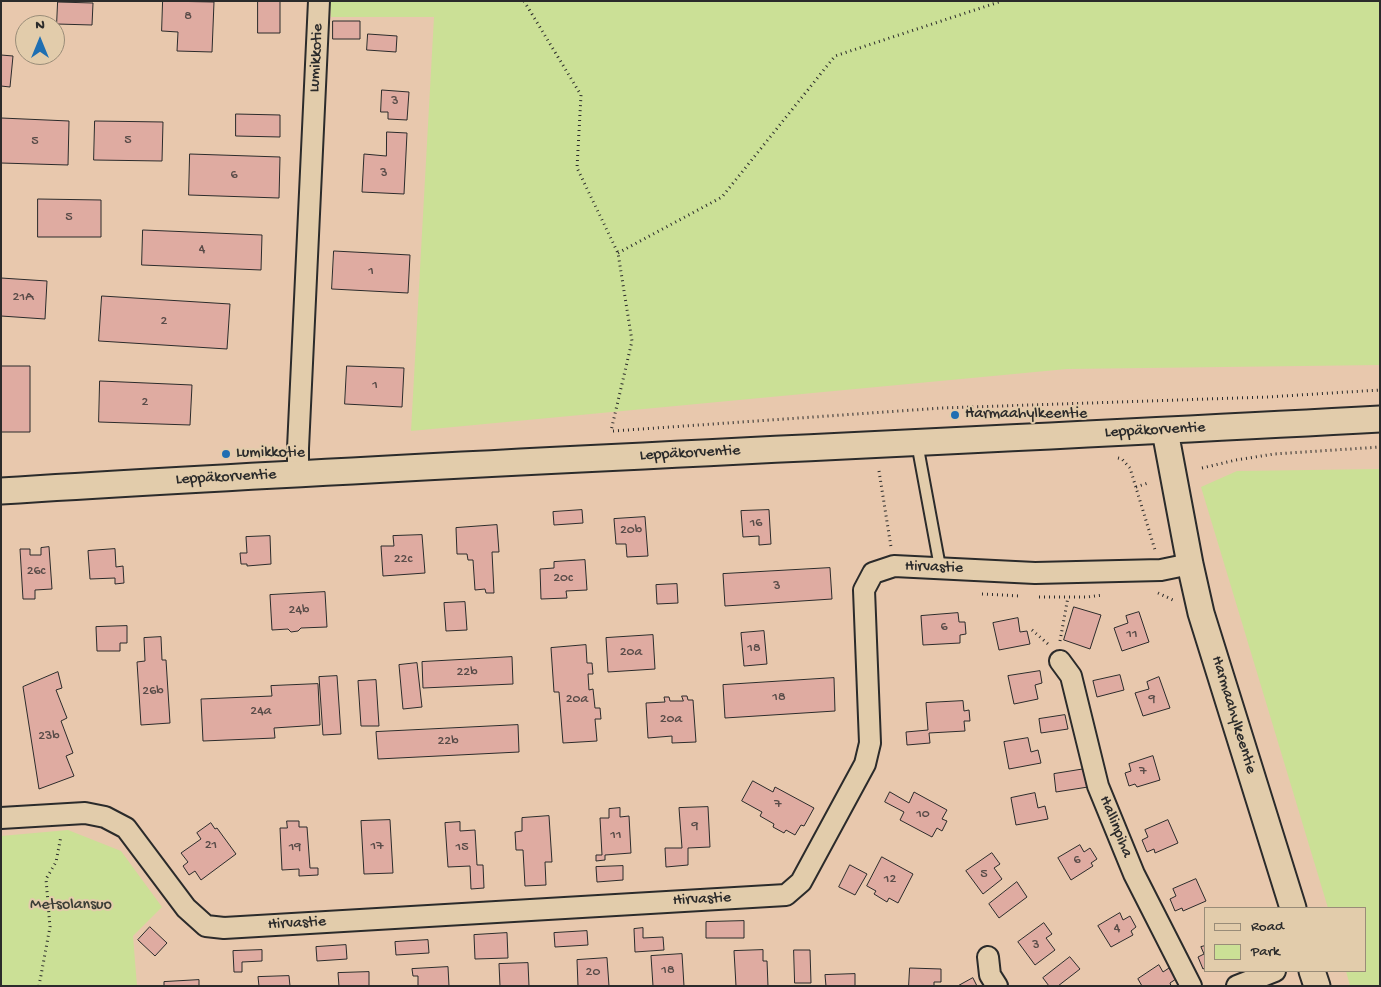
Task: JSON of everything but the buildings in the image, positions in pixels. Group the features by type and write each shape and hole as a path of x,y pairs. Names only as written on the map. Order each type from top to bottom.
{"street":[{"name":"Lumikkotie","path":"298,474 319,1"},
{"name":"Leppäkorventie","path":"1,491 1380,419"},
{"name":"Harmaahylkeentie","path":"1165,431 1201,613 1293,907"},
{"name":"Hirvastie","path":"1,818 85,813 105,817 126,828 186,908 206,926 224,928 786,895 802,882 865,764 870,743 864,590 873,573 894,566 1035,573 1161,570 1190,564"},
{"name":"Hallinpiha","path":"1057,650 1071,676 1098,786 1134,874 1191,986"},
{"path":"988,956 990,975 997,986"},
{"path":"1237,986 1272,972"},
{"path":"1312,972 1317,986"}],"lane":[{"path":"917,443 940,568"}],"path":[{"path":"524,1 581,95 577,168 618,253 632,340 611,431 942,408 1267,397 1380,390"},
{"path":"618,253 722,197 836,56 1002,1"},
{"path":"1100,402 1102,452 1122,459 1130,468 1161,570 1164,590 1162,594"},
{"path":"1202,468 1274,454 1380,448"},
{"path":"1136,487 1148,483"},
{"path":"1032,630 1057,650 1068,597"},
{"path":"39,986 50,927 46,878 56,862 61,835"}],"green space":[{"path":"330,1 1380,1 1380,365 1067,369 411,431 434,17 331,17"},
{"path":"1380,469 1380,986 1350,986 1346,972 1366,972 1366,907 1328,907 1201,487 1237,471"},
{"name":"Metsolansuo","path":"68,830 121,851 162,907 133,936 137,986 1,986 1,836"}],"place":[{"name":"Harmaahylkeentie","path":"955,415"},
{"name":"Lumikkotie","path":"226,454"}]}
